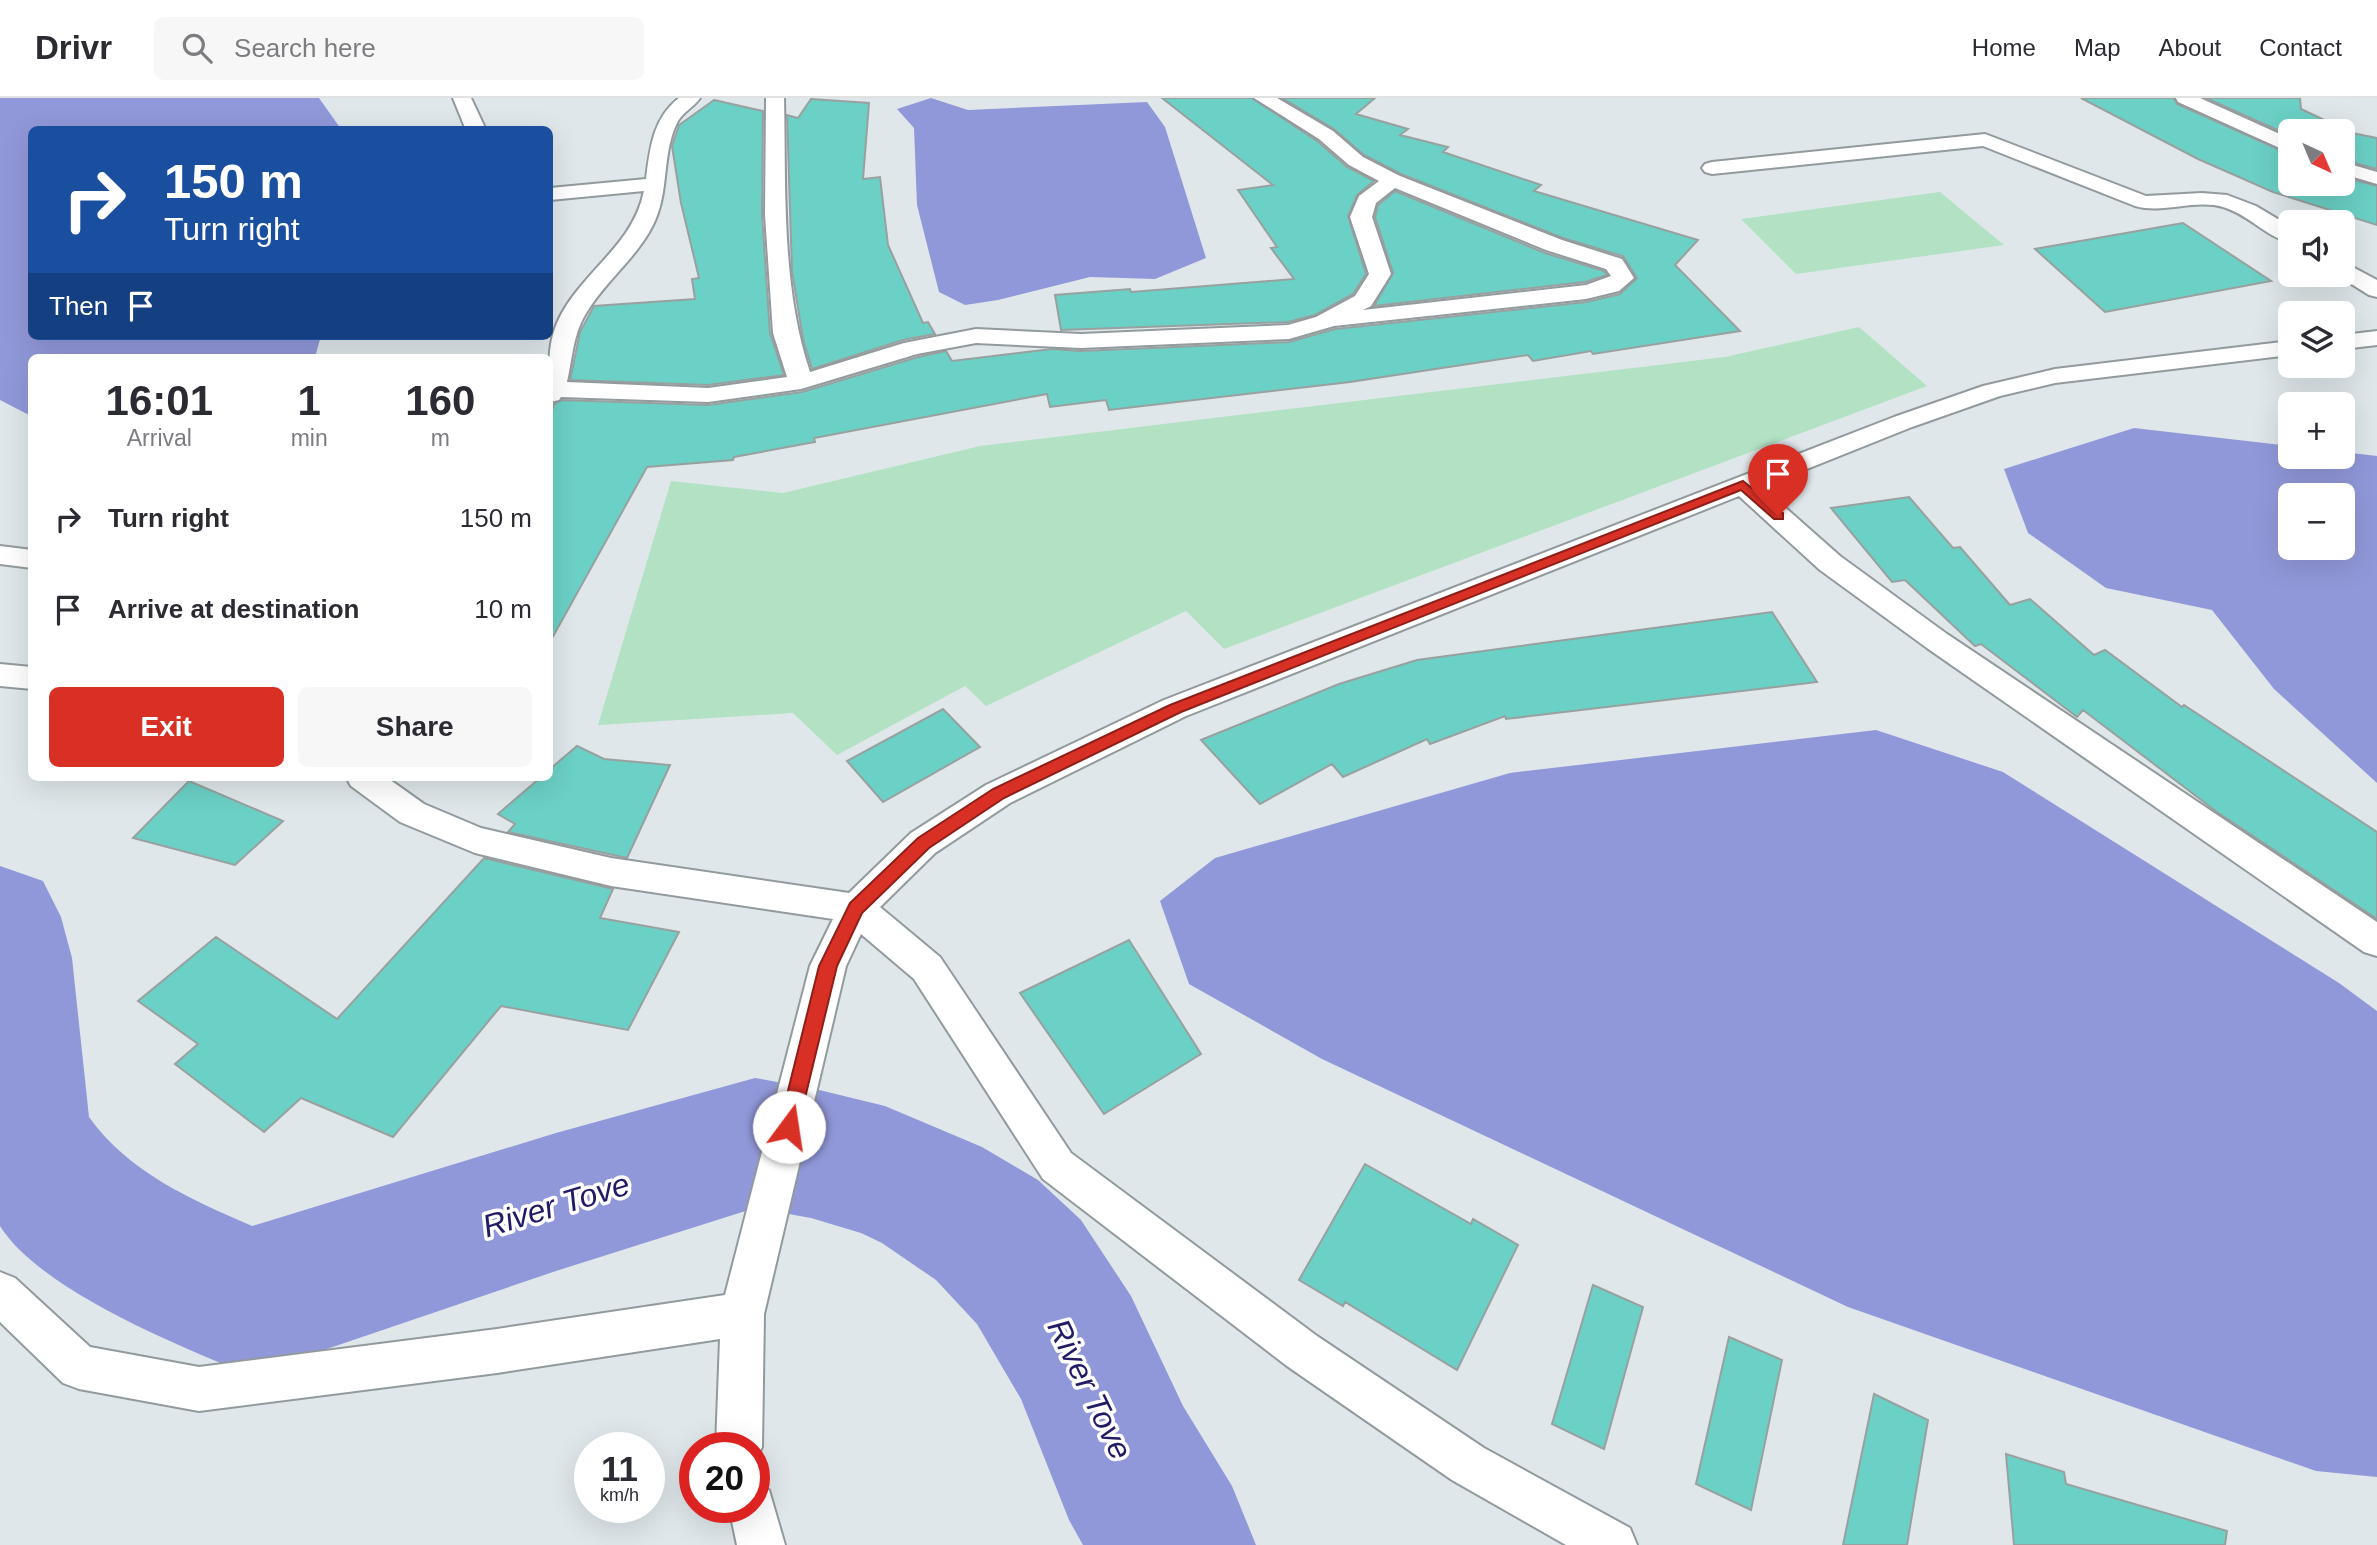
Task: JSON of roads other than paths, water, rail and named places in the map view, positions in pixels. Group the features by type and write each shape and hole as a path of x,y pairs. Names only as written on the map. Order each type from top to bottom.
{"lane":[{"path":"462,98 474,126"},
{"path":"553,385 572,315 619,257 648,215 656,184 658,146 668,122 691,98"},
{"path":"775,98 776,215 785,332 801,382"},
{"path":"553,392 708,395 801,382 912,348 976,336 1081,341 1289,332 1324,322 1586,292 1611,286 1623,278 1614,264 1554,245 1393,180 1356,161 1325,135 1263,98"},
{"path":"2185,98 2278,141"},
{"path":"1712,168 1985,140 2142,202 2163,205 2201,199 2234,203 2278,229"},
{"path":"2356,172 2377,178"},
{"path":"1324,322 1363,301 1380,274 1361,218 1366,200 1393,180"},
{"path":"553,194 656,184"},
{"path":"2355,276 2377,290"},
{"path":"2355,341 2377,338"},
{"path":"739,1432 742,1314 828,966 856,908 923,843 998,793 1175,708 1903,422 1992,391 2055,376 2278,350"},
{"path":"1743,485 1830,563 1937,641 2377,941"},
{"path":"0,555 28,558"},
{"path":"0,675 28,678"},
{"path":"368,781 412,813 475,840 611,872 856,908 928,968 1057,1166 1302,1351 1368,1396 1468,1464 1613,1545"},
{"path":"0,1293 79,1367 199,1389 497,1351 742,1314"},
{"path":"756,1523 761,1545"}],"water":[{"path":"0,98 319,98 339,126 28,126 28,340 320,340 316,354 28,354 28,414 0,400"},
{"path":"931,98 968,110 1147,102 1165,127 1206,258 1155,279 1090,277 998,300 965,305 939,292 917,205 914,128 897,109"},
{"path":"2134,428 2278,445 2278,469 2355,469 2355,453 2377,456 2377,783 2274,689 2212,610 2106,588 2028,533 2004,469"},
{"path":"1876,730 2003,772 2339,983 2377,1011 2377,1477 2316,1471 1848,1307 1322,1059 1189,984 1160,901 1215,858 1510,773"}],"waterway":[{"name":"River Tove","path":"0,917 12,978 18,1098 32,1153 52,1183 80,1209 147,1253 250,1301 556,1202 755,1143 811,1153 885,1173 932,1195 987,1230 1029,1272 1077,1350 1126,1463 1173,1545"}]}
